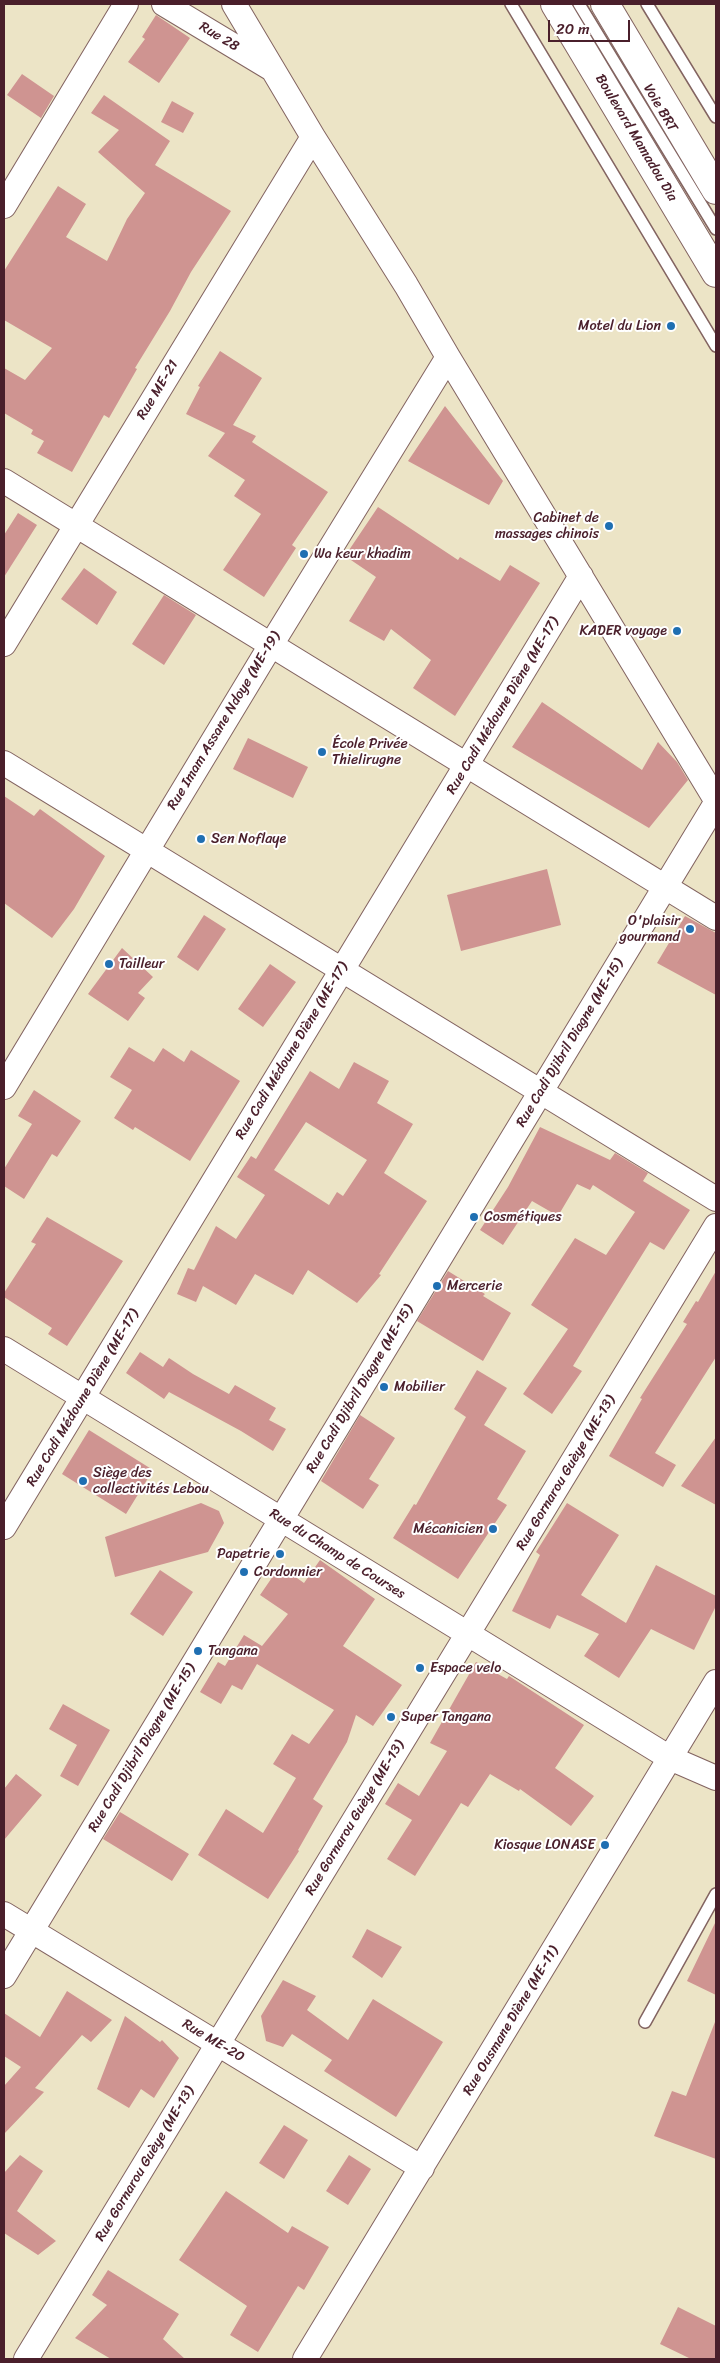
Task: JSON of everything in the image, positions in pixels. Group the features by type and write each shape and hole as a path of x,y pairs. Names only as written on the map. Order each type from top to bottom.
{"street":[{"path":"4,206 126,4"},
{"name":"Rue 28","path":"164,4 274,71"},
{"path":"234,4 313,137 406,285 716,802"},
{"name":"Boulevard Mamadou Dia","path":"556,4 716,273"},
{"path":"605,4 716,190"},
{"name":"Rue ME-21","path":"4,644 313,137"},
{"name":"Rue Imam Assane Ndoye (ME-19)","path":"4,1087 146,850 448,357"},
{"path":"4,481 716,918"},
{"name":"Rue Cadi Médoune Diène (ME-17)","path":"4,1527 581,576"},
{"path":"4,763 716,1199"},
{"name":"Rue Cadi Djibril Diagne (ME-15)","path":"4,1976 716,802"},
{"name":"Rue Gornarou Guèye (ME-13)","path":"26,2359 716,1226"},
{"name":"Rue du Champ de Courses","path":"4,1349 670,1758 716,1778"},
{"name":"Rue Ousmane Diène (ME-11)","path":"304,2359 422,2168 716,1682"},
{"name":"Rue ME-20","path":"4,1914 422,2168"}],"lane":[{"path":"511,4 716,346"},
{"name":"Voie BRT","path":"579,4 716,229"},
{"path":"647,4 716,117"},
{"path":"645,2022 716,1894"}],"building":[{"path":"156,15 190,38 159,83 128,62 145,39 142,37"},
{"path":"22,74 54,96 41,118 7,95"},
{"path":"104,95 170,141 155,165 231,211 191,272 170,311 135,368 137,369 109,418 104,415 72,472 37,453 44,441 31,434 33,430 4,413 4,368 25,380 52,348 4,320 4,271 58,186 86,204 66,237 107,261 127,219 145,193 98,152 119,130 91,113"},
{"path":"172,101 194,113 183,133 161,122"},
{"path":"220,351 262,378 233,425 256,436 252,442 328,492 292,545 296,548 264,597 223,570 261,514 234,496 245,480 208,456 225,433 186,414 200,387 198,386"},
{"path":"445,406 503,481 489,505 408,461"},
{"path":"378,507 458,560 460,557 500,581 510,565 540,583 455,716 413,688 431,660 391,629 384,641 349,621 376,577 345,556"},
{"path":"18,513 37,525 4,577 4,535"},
{"path":"84,568 117,592 97,625 61,599"},
{"path":"164,595 196,615 164,665 132,644"},
{"path":"542,702 642,770 658,742 677,762 688,780 649,828 512,747"},
{"path":"248,738 308,767 293,798 233,769"},
{"path":"4,796 34,816 40,809 105,856 74,909 52,938 4,903"},
{"path":"547,869 561,925 461,951 447,895"},
{"path":"204,915 226,929 198,971 177,957"},
{"path":"685,916 716,933 716,995 657,963"},
{"path":"122,948 153,977 138,993 145,998 128,1021 88,994"},
{"path":"270,964 296,982 263,1027 238,1009"},
{"path":"129,1047 154,1062 163,1048 184,1062 191,1050 240,1081 190,1161 135,1127 133,1130 114,1118 132,1090 110,1077"},
{"path":"354,1062 389,1081 377,1103 413,1124 384,1173 427,1201 379,1274 381,1275 357,1303 308,1270 293,1295 255,1274 236,1305 203,1286 196,1302 177,1294 188,1268 194,1270 216,1226 236,1239 265,1195 237,1177 251,1156 256,1159 310,1071 339,1089","holes":["306,1122 367,1160 343,1196 337,1192 329,1205 274,1170"]},
{"path":"34,1090 81,1121 57,1157 52,1154 24,1199 4,1186 4,1169 32,1124 18,1116"},
{"path":"540,1127 610,1160 615,1153 648,1173 643,1181 690,1210 664,1250 650,1242 573,1366 582,1371 552,1414 523,1394 568,1329 531,1305 575,1238 606,1255 635,1212 593,1185 590,1190 577,1184 558,1216 532,1201 503,1245 480,1230 508,1187"},
{"path":"47,1217 123,1261 67,1346 48,1334 52,1328 4,1297 4,1293 36,1244 31,1242"},
{"path":"448,1271 511,1313 483,1361 417,1321"},
{"path":"716,1271 716,1357 655,1453 676,1465 663,1487 609,1456 642,1399 640,1398 687,1324 683,1322 696,1301 698,1302"},
{"path":"140,1352 163,1367 169,1358 229,1394 235,1385 276,1408 269,1420 286,1429 273,1451 241,1431 169,1392 164,1399 126,1373"},
{"path":"477,1370 507,1388 484,1425 526,1451 497,1499 507,1505 458,1579 393,1538 414,1504 416,1505 466,1417 454,1409"},
{"path":"360,1415 395,1438 369,1479 379,1485 363,1509 321,1481"},
{"path":"89,1430 153,1470 126,1514 62,1474"},
{"path":"716,1437 716,1505 681,1486"},
{"path":"201,1503 219,1511 224,1523 208,1552 115,1577 105,1537"},
{"path":"567,1503 619,1535 581,1595 626,1623 656,1565 716,1596 716,1606 694,1650 651,1629 619,1678 584,1656 599,1634 557,1615 550,1629 512,1611 540,1555 536,1552"},
{"path":"320,1560 375,1599 343,1646 402,1685 373,1726 356,1715 347,1742 313,1799 323,1806 299,1851 268,1899 198,1855 226,1809 263,1833 296,1778 273,1764 292,1734 309,1744 334,1710 257,1664 242,1690 232,1685 221,1704 200,1692 218,1662 225,1666 244,1635 262,1646 288,1614 260,1595 280,1566 304,1583"},
{"path":"160,1570 193,1592 163,1636 130,1614"},
{"path":"476,1662 507,1679 509,1676 584,1725 555,1768 594,1796 571,1826 520,1789 519,1791 490,1774 468,1807 461,1803 415,1876 387,1859 412,1820 385,1804 398,1783 419,1796 447,1751 430,1743"},
{"path":"63,1704 110,1730 78,1786 60,1776 77,1745 49,1729"},
{"path":"16,1774 42,1795 4,1840 4,1789"},
{"path":"120,1812 189,1854 172,1881 103,1839"},
{"path":"716,1921 716,1995 687,1981"},
{"path":"367,1929 402,1947 382,1978 352,1957"},
{"path":"283,1980 316,1996 307,2010 348,2040 373,1999 443,2042 396,2117 324,2071 332,2060 292,2034 283,2047 266,2041 261,2016"},
{"path":"67,1991 112,2020 91,2042 82,2035 35,2088 44,2092 4,2134 4,2086 21,2067 4,2056 4,2013 40,2037"},
{"path":"125,2016 160,2042 162,2040 179,2058 154,2098 141,2089 129,2108 97,2089"},
{"path":"715,2022 716,2159 654,2136 672,2091 686,2096"},
{"path":"284,2125 308,2140 284,2179 259,2163"},
{"path":"20,2155 43,2171 17,2211 56,2241 38,2255 4,2233 4,2173"},
{"path":"349,2155 371,2169 348,2205 326,2191"},
{"path":"226,2191 288,2233 292,2226 329,2247 304,2290 298,2286 258,2352 230,2335 247,2306 179,2260"},
{"path":"108,2270 179,2314 163,2339 185,2359 111,2359 75,2338 107,2305 92,2295"},
{"path":"678,2307 716,2326 716,2359 691,2359 660,2344"}],"place":[{"name":"Motel du Lion","path":"671,326"},
{"name":"Cabinet de massages chinois","path":"609,526"},
{"name":"Wa keur khadim","path":"304,554"},
{"name":"KADER voyage","path":"677,631"},
{"name":"École Privée Thielirugne","path":"322,752"},
{"name":"Sen Noflaye","path":"201,839"},
{"name":"O'plaisir gourmand","path":"690,929"},
{"name":"Tailleur","path":"109,964"},
{"name":"Cosmétiques","path":"474,1217"},
{"name":"Mercerie","path":"437,1286"},
{"name":"Mobilier","path":"384,1387"},
{"name":"Siège des collectivités Lebou","path":"83,1481"},
{"name":"Mécanicien","path":"493,1529"},
{"name":"Papetrie","path":"280,1554"},
{"name":"Cordonnier","path":"244,1572"},
{"name":"Tangana","path":"198,1651"},
{"name":"Espace velo","path":"420,1668"},
{"name":"Super Tangana","path":"391,1717"},
{"name":"Kiosque LONASE","path":"605,1845"}]}
